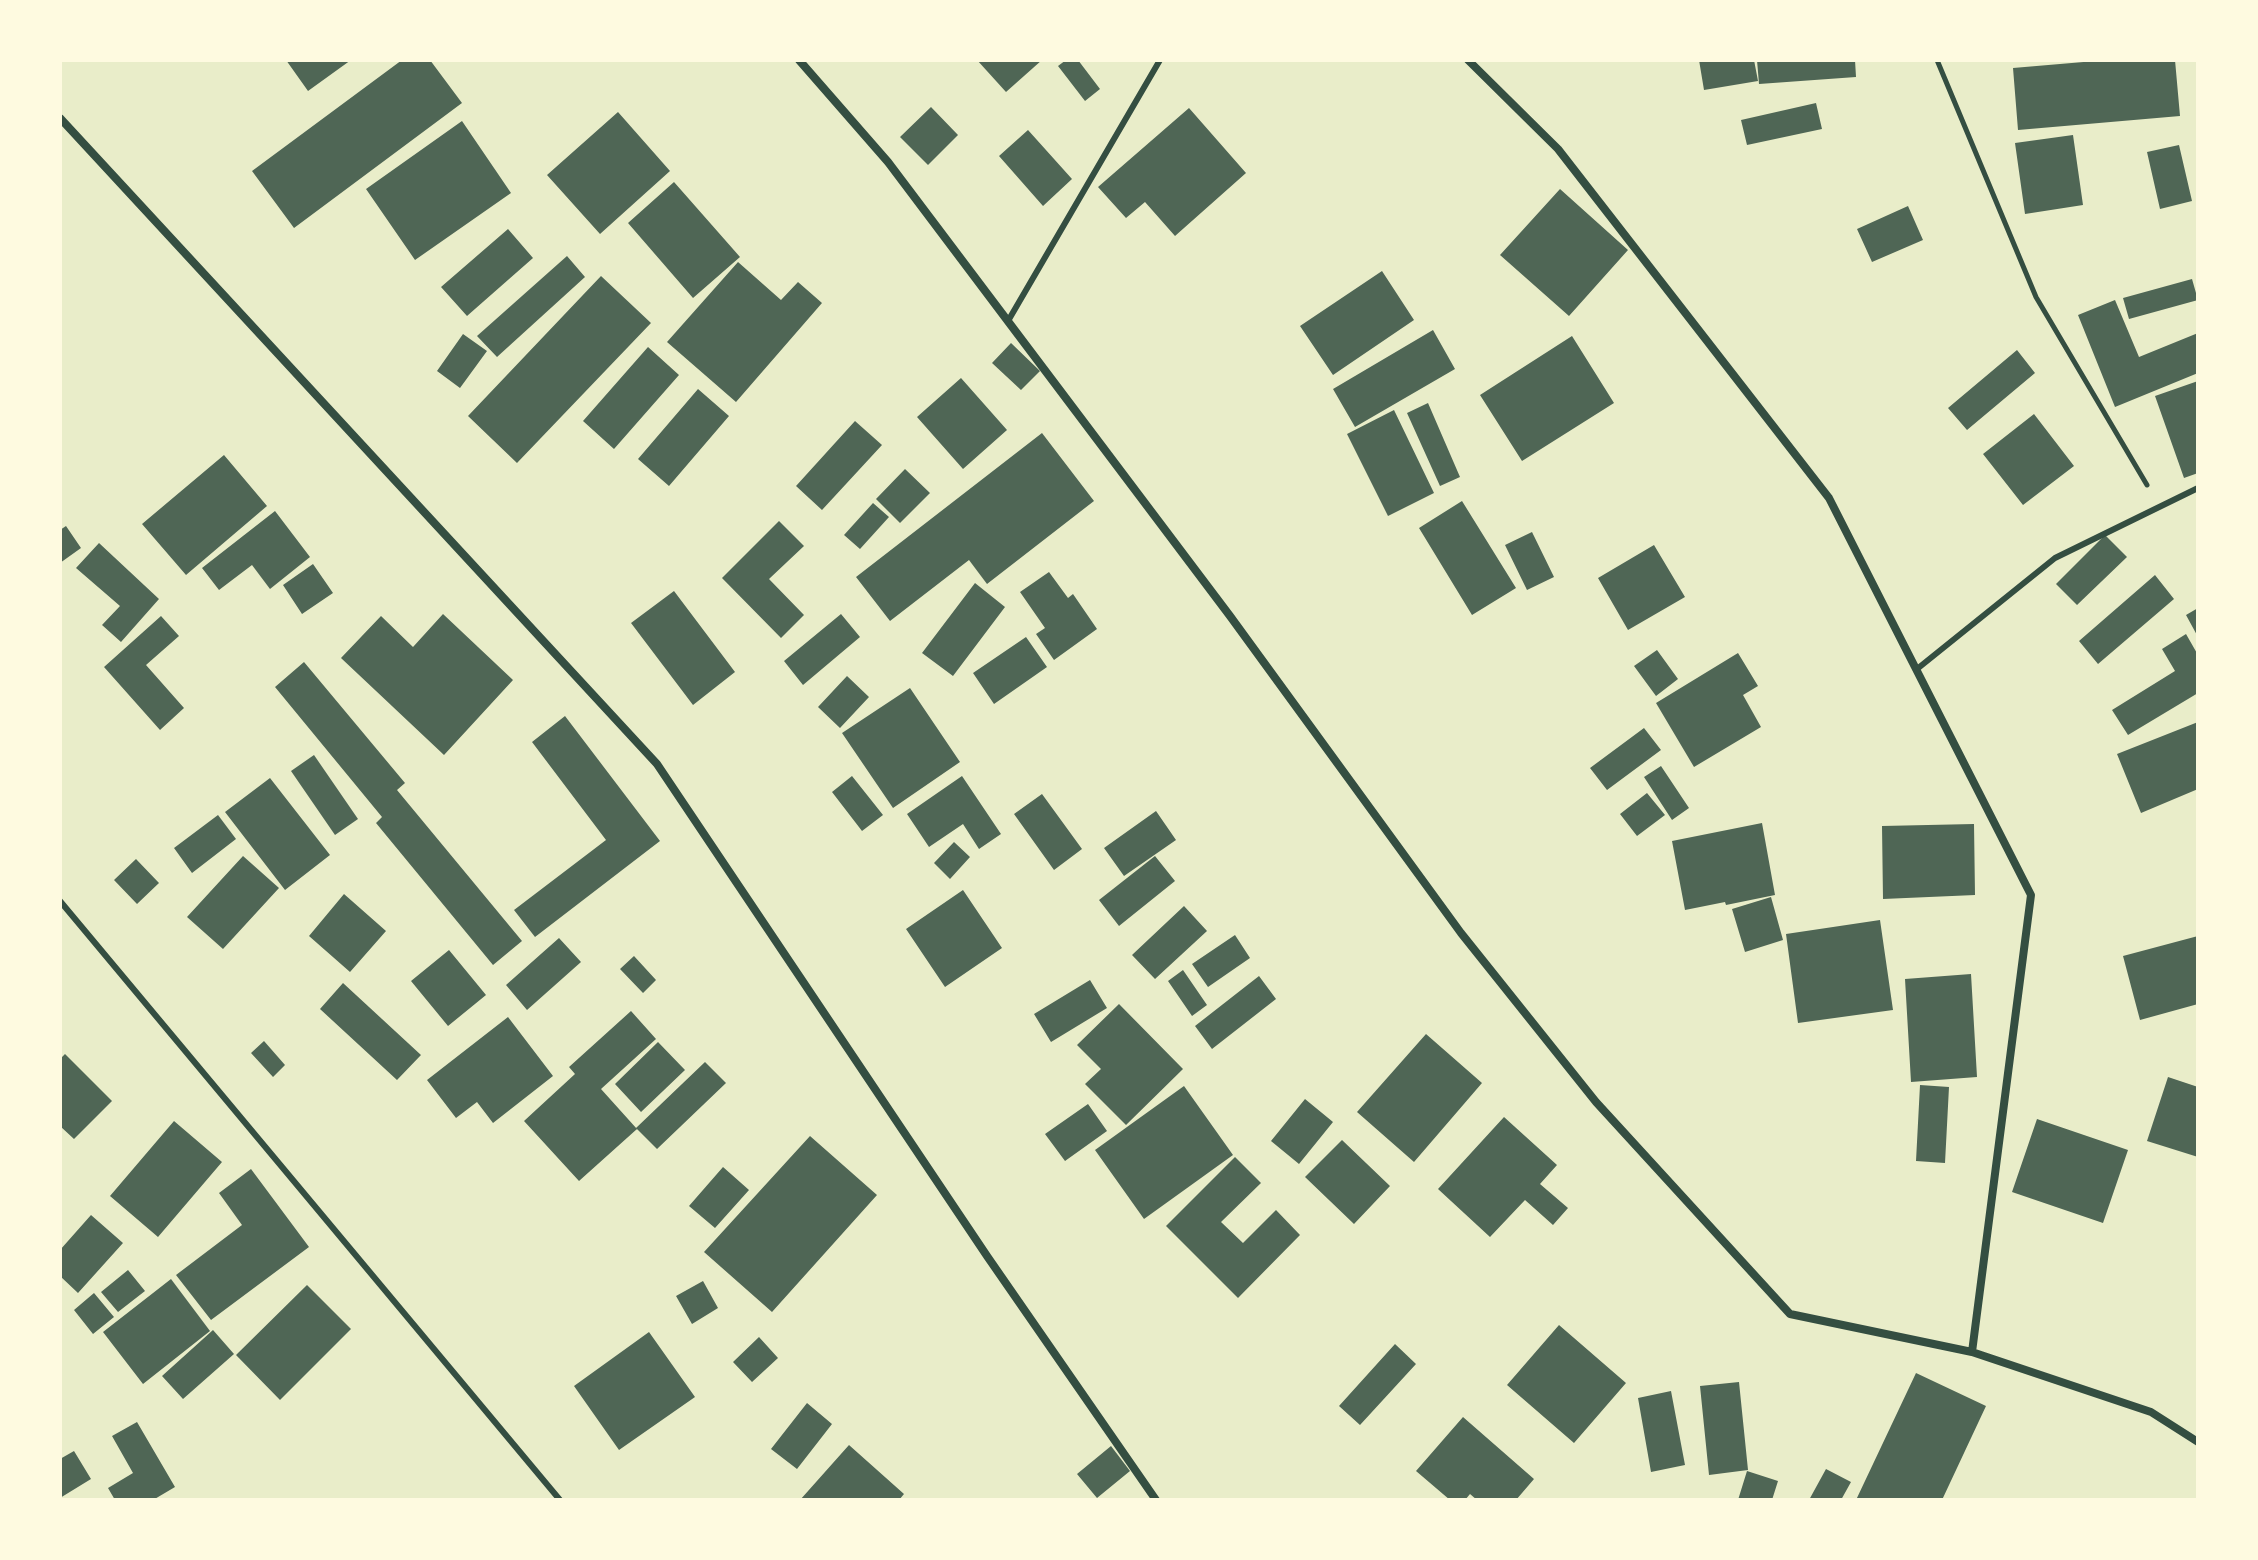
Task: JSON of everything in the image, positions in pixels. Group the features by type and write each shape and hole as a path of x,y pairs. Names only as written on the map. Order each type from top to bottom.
{"street":[{"path":"799,60 888,162 1230,616 1480,957 1596,1102 1790,1314 1972,1352 2151,1412 2198,1442"},
{"path":"1468,60 1558,149 1829,498 2031,895 1972,1352"},
{"path":"60,118 657,764 987,1256 1156,1500"}],"lane":[{"path":"1008,321 1160,60"},
{"path":"1917,669 2055,558 2198,488"},
{"path":"60,901 560,1500"}],"path":[{"path":"1937,60 2036,297 2159,507"}],"building":[{"path":"286,60 351,60 308,91"},
{"path":"402,60 430,60 462,103 294,228 252,171"},
{"path":"977,60 1042,60 1006,92"},
{"path":"1066,60 1078,60 1100,89 1085,101 1058,66"},
{"path":"1699,60 1754,60 1758,81 1704,90"},
{"path":"1757,60 1855,60 1856,77 1759,84"},
{"path":"2107,60 2175,60 2180,116 2018,130 2013,68"},
{"path":"1816,103 1822,129 1747,145 1741,120"},
{"path":"931,107 958,135 928,165 900,137"},
{"path":"1189,108 1246,173 1175,236 1145,202 1126,218 1098,187"},
{"path":"618,112 670,171 600,234 547,175"},
{"path":"462,121 511,193 415,260 366,189"},
{"path":"1028,130 1072,179 1043,206 999,156"},
{"path":"2073,135 2083,205 2025,214 2015,143"},
{"path":"2179,145 2192,201 2160,209 2147,152"},
{"path":"674,182 740,257 693,298 628,223"},
{"path":"1560,189 1628,250 1569,316 1500,255"},
{"path":"1908,206 1923,240 1872,262 1857,229"},
{"path":"508,229 533,258 467,316 441,287"},
{"path":"567,256 585,277 497,357 477,336"},
{"path":"738,262 781,300 798,282 822,303 736,402 667,342"},
{"path":"1382,271 1414,320 1333,375 1300,326"},
{"path":"601,276 651,323 517,463 468,416"},
{"path":"2192,279 2198,300 2129,319 2123,298"},
{"path":"2115,300 2139,357 2198,333 2198,373 2115,407 2078,315"},
{"path":"1433,330 1455,369 1355,427 1333,389"},
{"path":"463,334 487,351 460,388 437,371"},
{"path":"1572,336 1614,403 1522,461 1480,395"},
{"path":"1011,343 1040,371 1021,390 992,363"},
{"path":"648,347 679,375 614,449 583,421"},
{"path":"2017,350 2035,373 1967,430 1948,408"},
{"path":"961,378 1007,430 963,469 917,417"},
{"path":"2198,381 2198,473 2184,478 2155,396"},
{"path":"698,389 729,416 669,486 638,459"},
{"path":"1428,403 1460,477 1440,486 1407,413"},
{"path":"1394,410 1434,493 1388,516 1347,434"},
{"path":"2034,414 2074,466 2023,505 1983,454"},
{"path":"855,421 882,445 822,510 796,486"},
{"path":"1042,433 1094,501 987,584 969,560 890,621 856,577"},
{"path":"224,455 267,506 186,575 142,524"},
{"path":"905,469 930,493 900,523 876,499"},
{"path":"1462,501 1516,588 1472,615 1419,528"},
{"path":"873,503 889,517 860,549 844,535"},
{"path":"275,511 310,557 270,589 252,565 219,590 202,568"},
{"path":"779,521 804,546 769,579 804,615 781,638 722,578"},
{"path":"66,526 81,548 60,563 60,530"},
{"path":"1532,532 1554,577 1527,590 1505,545"},
{"path":"2105,535 2127,557 2077,605 2056,584"},
{"path":"99,543 159,599 121,642 102,625 120,606 76,568"},
{"path":"1654,545 1685,597 1628,630 1598,578"},
{"path":"313,564 333,593 302,614 283,585"},
{"path":"1049,572 1068,598 1073,594 1097,629 1054,660 1036,634 1045,628 1020,592"},
{"path":"2155,575 2174,599 2098,664 2079,641"},
{"path":"975,583 1005,607 953,676 922,653"},
{"path":"674,591 735,672 693,705 631,623"},
{"path":"2198,608 2198,637 2186,615"},
{"path":"443,614 513,680 444,755 341,658 381,616 413,647"},
{"path":"841,614 860,637 803,685 784,661"},
{"path":"161,616 179,636 146,665 184,708 160,730 104,667"},
{"path":"2186,634 2198,655 2198,693 2128,735 2112,710 2175,671 2162,649"},
{"path":"1026,637 1047,667 994,704 973,673"},
{"path":"1657,650 1678,679 1656,696 1634,666"},
{"path":"1738,653 1758,686 1743,695 1761,727 1694,767 1656,703"},
{"path":"304,662 405,783 397,790 522,941 493,965 376,823 382,817 275,687"},
{"path":"847,676 869,697 840,728 818,707"},
{"path":"910,688 960,762 893,808 842,733"},
{"path":"565,716 660,841 535,937 514,910 606,840 532,742"},
{"path":"2198,722 2198,789 2141,813 2117,754"},
{"path":"1644,728 1661,750 1607,790 1590,768"},
{"path":"314,755 358,819 335,835 291,771"},
{"path":"1661,766 1689,808 1672,820 1644,777"},
{"path":"852,776 883,815 862,831 832,792"},
{"path":"962,776 1001,834 979,849 963,824 929,847 907,814"},
{"path":"270,778 330,855 285,890 225,812"},
{"path":"1647,793 1665,815 1637,836 1620,814"},
{"path":"1042,794 1082,849 1054,870 1014,814"},
{"path":"1156,811 1176,840 1124,876 1104,848"},
{"path":"218,815 236,839 192,873 174,848"},
{"path":"1762,823 1775,895 1685,910 1672,841"},
{"path":"1974,824 1975,895 1883,899 1882,826"},
{"path":"954,842 970,857 950,879 934,863"},
{"path":"243,856 279,888 223,949 187,917"},
{"path":"1155,856 1175,881 1119,926 1099,900"},
{"path":"136,859 159,883 137,904 114,880"},
{"path":"963,890 1002,948 945,987 906,929"},
{"path":"344,894 386,931 350,972 309,936"},
{"path":"1771,897 1783,940 1745,952 1732,909"},
{"path":"1184,906 1207,931 1155,979 1132,955"},
{"path":"1880,920 1893,1010 1798,1023 1786,934"},
{"path":"1235,935 1250,958 1208,987 1192,964"},
{"path":"2198,936 2198,1004 2140,1020 2123,956"},
{"path":"559,938 581,962 527,1010 506,985"},
{"path":"449,950 486,995 448,1026 411,981"},
{"path":"634,956 656,980 643,993 620,969"},
{"path":"1183,970 1207,1005 1192,1016 1168,981"},
{"path":"1971,974 1977,1077 1911,1082 1905,979"},
{"path":"1259,976 1276,999 1212,1049 1195,1026"},
{"path":"1090,980 1107,1008 1051,1042 1034,1014"},
{"path":"343,983 421,1055 397,1080 320,1009"},
{"path":"1119,1004 1183,1069 1126,1125 1085,1084 1101,1069 1077,1045"},
{"path":"631,1011 656,1039 601,1089 637,1129 579,1181 524,1121 575,1074 569,1067"},
{"path":"508,1017 553,1076 493,1123 477,1102 456,1118 427,1080"},
{"path":"1426,1034 1482,1083 1414,1162 1357,1112"},
{"path":"264,1041 285,1065 273,1077 251,1053"},
{"path":"658,1042 685,1070 641,1112 615,1084"},
{"path":"65,1054 112,1101 74,1139 60,1126 60,1059"},
{"path":"705,1062 726,1083 657,1149 636,1128"},
{"path":"2168,1077 2198,1087 2198,1157 2147,1141"},
{"path":"1920,1085 1949,1087 1945,1163 1916,1161"},
{"path":"1184,1086 1233,1155 1144,1219 1095,1150"},
{"path":"1305,1099 1333,1122 1299,1164 1271,1141"},
{"path":"1088,1104 1107,1131 1065,1161 1045,1134"},
{"path":"1504,1117 1557,1165 1540,1184 1568,1208 1553,1225 1525,1200 1490,1237 1438,1189"},
{"path":"2037,1119 2128,1150 2103,1223 2012,1192"},
{"path":"174,1121 222,1162 158,1237 110,1196"},
{"path":"810,1136 877,1195 772,1312 704,1252"},
{"path":"1342,1140 1390,1186 1354,1224 1305,1177"},
{"path":"1235,1157 1261,1183 1221,1222 1243,1243 1276,1210 1300,1235 1238,1298 1166,1226"},
{"path":"723,1167 749,1190 715,1228 689,1206"},
{"path":"251,1169 309,1247 211,1320 176,1275 242,1225 219,1193"},
{"path":"91,1215 123,1243 78,1293 60,1276 60,1250"},
{"path":"128,1270 145,1291 118,1312 101,1292"},
{"path":"171,1279 210,1331 143,1384 103,1332"},
{"path":"703,1281 718,1308 692,1324 676,1296"},
{"path":"307,1285 351,1329 280,1400 236,1355"},
{"path":"94,1293 114,1317 93,1334 74,1310"},
{"path":"1559,1325 1626,1383 1574,1443 1507,1385"},
{"path":"213,1330 234,1354 183,1399 162,1376"},
{"path":"649,1332 695,1397 619,1450 574,1386"},
{"path":"759,1337 778,1358 752,1382 733,1362"},
{"path":"1395,1344 1416,1364 1360,1425 1339,1406"},
{"path":"1916,1373 1986,1406 1942,1500 1856,1500"},
{"path":"1739,1382 1748,1470 1709,1475 1700,1386"},
{"path":"1671,1391 1685,1465 1651,1472 1638,1398"},
{"path":"807,1403 832,1424 797,1469 771,1449"},
{"path":"1463,1417 1534,1479 1516,1500 1477,1500 1470,1494 1465,1500 1450,1500 1416,1471"},
{"path":"137,1422 175,1487 153,1500 115,1500 108,1488 133,1473 112,1436"},
{"path":"849,1445 904,1494 899,1500 800,1500"},
{"path":"1111,1446 1130,1471 1097,1498 1077,1474"},
{"path":"74,1451 91,1479 60,1498 60,1459"},
{"path":"1826,1469 1851,1482 1841,1500 1809,1500"},
{"path":"1747,1471 1778,1481 1772,1500 1738,1500"}]}
